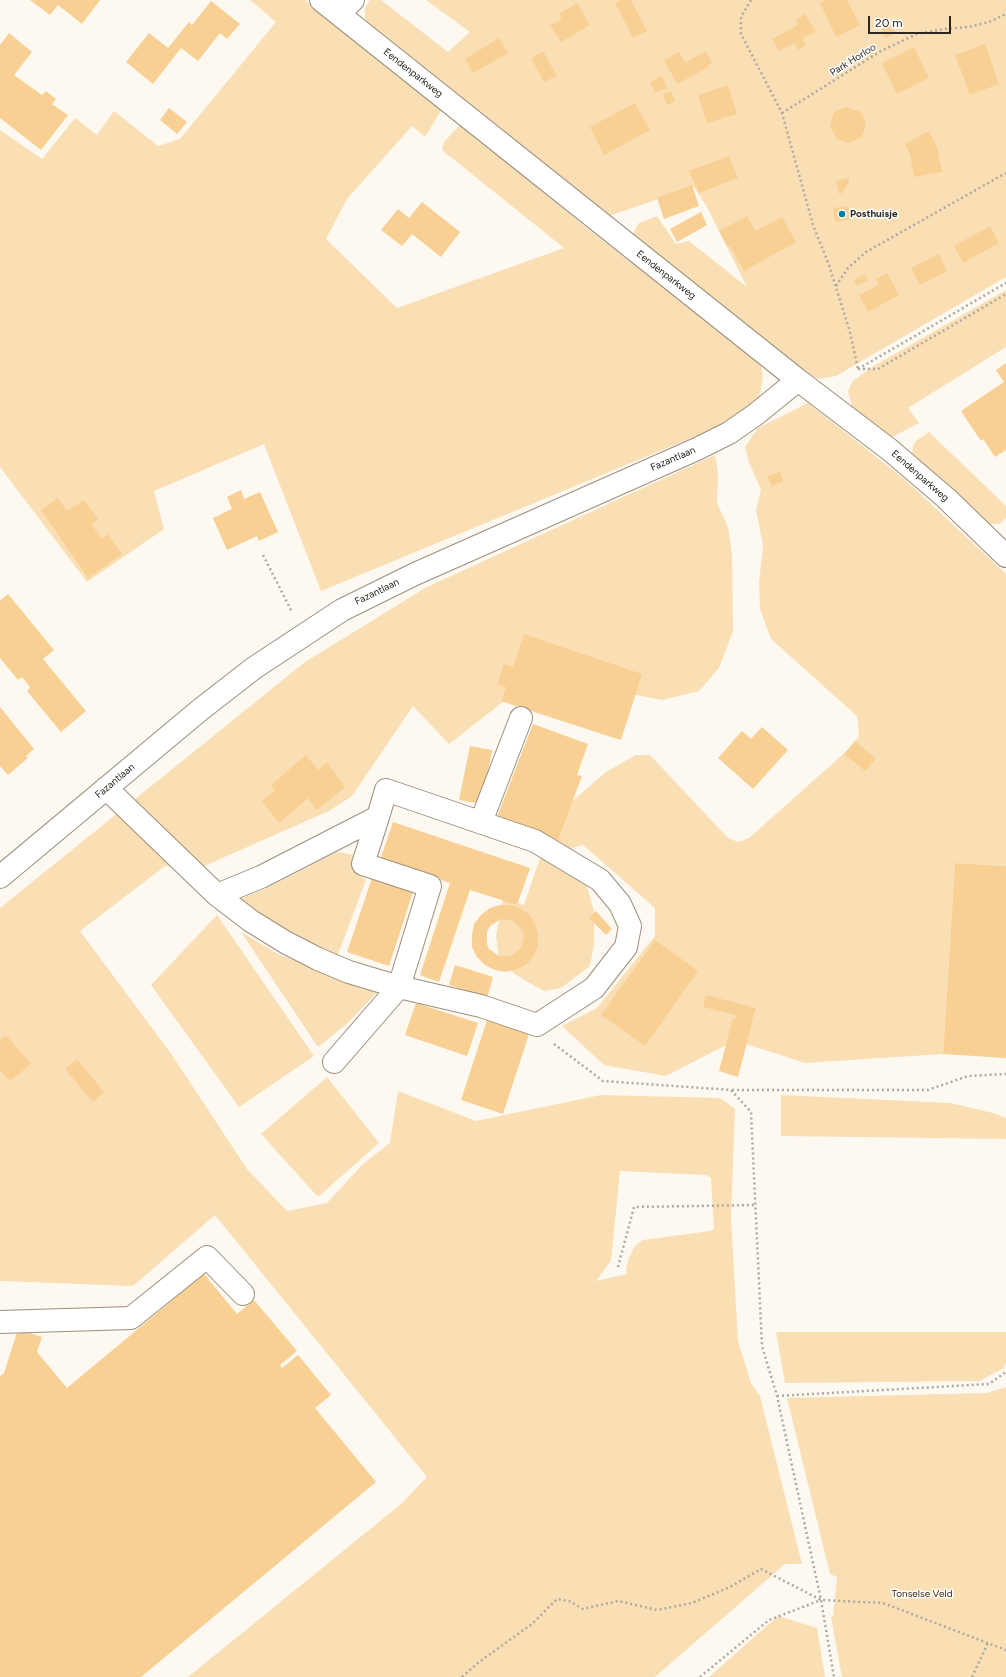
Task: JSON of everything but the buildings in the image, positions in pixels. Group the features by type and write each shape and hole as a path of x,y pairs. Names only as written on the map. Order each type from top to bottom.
{"street":[{"name":"Eendenparkweg","path":"321,0 346,7 798,380 890,450 946,498 1006,556"},
{"name":"Fazantlaan","path":"0,877 106,788 254,668 342,610 415,574 722,436 755,416 798,380"},
{"path":"481,822 521,718"},
{"path":"106,788 217,895 251,921 285,942 318,959 349,972 400,987 481,1006 537,1025 594,988 626,947 630,926 620,904 600,880 535,841 386,790 363,864 430,886 400,987 334,1062"},
{"path":"217,895 261,877 378,817"},
{"path":"0,1322 131,1318 207,1257 243,1294"}],"path":[{"path":"752,0 741,17 741,34 782,113 813,225 836,286 850,332 858,369"},
{"name":"Park Horloo","path":"782,113 881,51 917,34 944,29 968,27 989,22 1006,14"},
{"path":"836,286 848,268 866,252 1006,173"},
{"path":"858,369 1006,283"},
{"path":"858,369 878,369 1006,294"},
{"path":"263,555 293,613"},
{"path":"537,1025 554,1043 603,1081 731,1090 928,1090 968,1076 1006,1074"},
{"path":"731,1090 751,1112 762,1346 777,1396 821,1600 834,1677"},
{"path":"618,1267 634,1207 755,1205"},
{"path":"777,1396 989,1384 1006,1372"},
{"path":"462,1677 479,1662 532,1624 557,1599 569,1601 583,1609 618,1601 657,1610 692,1603 730,1587 761,1569 821,1600"},
{"path":"700,1677 769,1620 821,1600 883,1603 1006,1650"},
{"path":"972,1677 988,1643"}],"green space":[{"path":"250,0 305,0 442,109 425,137 412,126 347,199 326,239 397,308 564,248 442,150 444,142 461,124 584,226 760,362 763,378 759,399 730,422 321,591 264,444 154,491 164,529 87,582 0,467 0,130 42,159 75,118 97,135 114,111 158,146 180,139 276,22"},
{"path":"370,0 381,0 448,52 470,32 426,0 1006,0 1006,277 836,376 819,379 811,375 633,234 639,223 657,216 676,244 689,241 747,287 707,207 694,187 609,216 365,22 365,8"},
{"path":"1006,290 1006,347 908,408 919,423 894,436 888,437 852,407 848,391 853,381 872,367"},
{"path":"808,403 903,478 1006,574 1006,866 955,863 943,1054 805,1063 746,1044 728,1044 666,1076 604,1065 562,1026 597,1008 655,936 655,908 583,845 575,847 568,851 585,879 594,912 594,945 590,966 561,988 544,991 516,975 499,959 496,936 503,898 524,905 548,835 562,810 606,772 636,755 650,755 728,838 738,842 749,838 849,749 859,736 857,716 771,639 760,609 759,583 763,545 756,510 761,490 749,462 745,447 758,428"},
{"path":"929,432 1006,506 1006,518 999,524 987,524 912,455 913,446 916,441"},
{"path":"715,455 718,473 717,503 728,527 732,555 733,631 719,668 699,691 662,700 631,694 617,739 503,702 449,744 413,706 352,796 329,811 202,867 165,866 80,931 172,1055 247,1169 287,1211 327,1203 364,1163 390,1143 398,1091 476,1121 601,1095 720,1098 735,1109 731,1218 738,1341 751,1383 760,1396 802,1564 785,1564 655,1677 188,1677 401,1504 427,1477 215,1215 133,1286 0,1281 0,908 305,662 427,587","holes":["620,1171 706,1175 711,1178 714,1229 710,1231 643,1240 635,1246 629,1258 626,1269 627,1274 596,1281 611,1261"]},
{"path":"337,852 356,855 357,873 366,880 337,957 285,929 238,900 267,888"},
{"path":"217,915 314,1056 239,1107 151,985"},
{"path":"241,932 278,954 377,992 349,1022 318,1047"},
{"path":"327,1077 379,1143 318,1197 261,1134"},
{"path":"781,1095 950,1103 993,1113 1006,1118 1006,1139 781,1136"},
{"path":"776,1332 1006,1332 1006,1363 1004,1368 979,1381 785,1383"},
{"name":"Tonselse Veld","path":"1006,1387 1006,1677 842,1677 831,1617 833,1617 837,1577 830,1574 787,1398 987,1393"},
{"path":"778,1616 817,1628 825,1677 709,1677"}],"place":[{"name":"Posthuisje","path":"842,214"}]}
